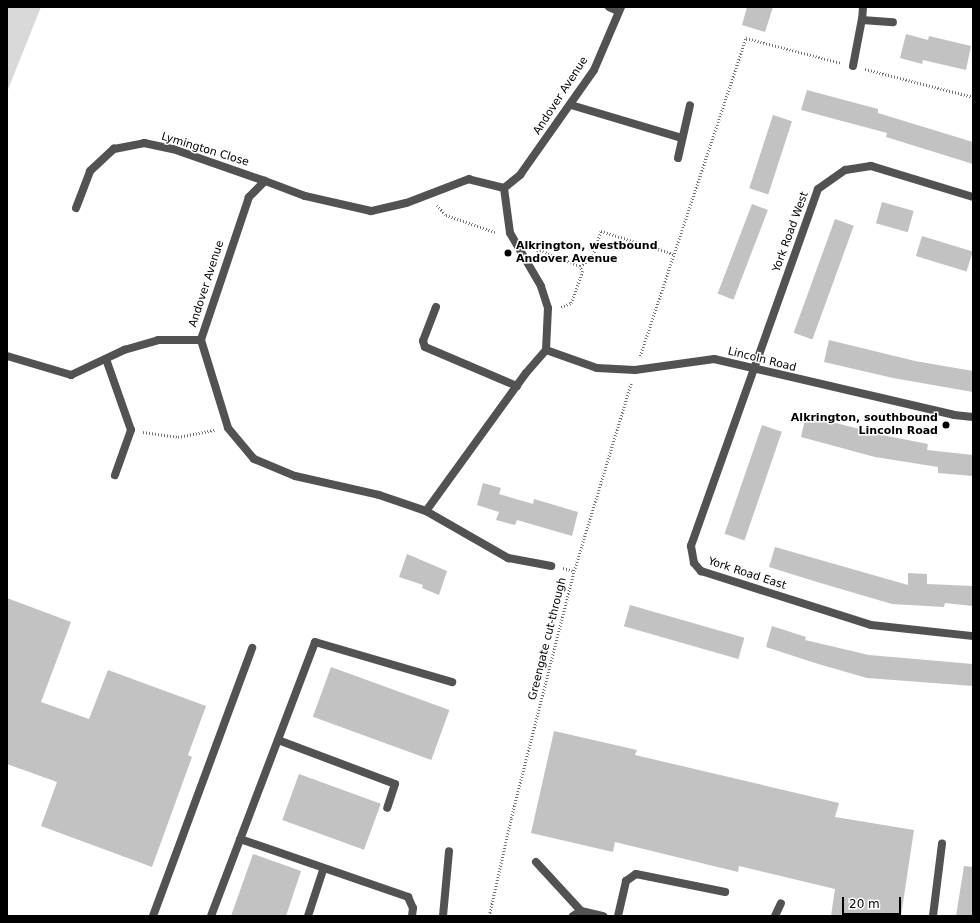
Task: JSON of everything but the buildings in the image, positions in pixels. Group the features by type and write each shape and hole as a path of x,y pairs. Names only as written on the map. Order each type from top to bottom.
{"street":[{"path":"608,7 619,9"},
{"path":"853,66 863,7"},
{"name":"Andover Avenue","path":"504,188 520,175 571,105 594,70 619,9"},
{"path":"862,19 893,22"},
{"path":"571,105 682,138"},
{"path":"678,158 690,105"},
{"name":"Lymington Close","path":"76,208 90,171 114,148 144,143 173,149 265,181"},
{"name":"York Road West","path":"752,370 818,190 845,170 871,166 973,197"},
{"path":"265,181 305,196 371,211 406,203 469,179 504,188 510,233 523,260 541,286 548,308 546,350 517,386 426,511"},
{"name":"Andover Avenue","path":"265,181 249,197 201,340 228,428 254,459 295,476 379,495 426,511 508,558 551,566"},
{"path":"436,307 423,340 425,347 517,386"},
{"path":"7,356 71,375 106,359 158,340 201,340"},
{"name":"Lincoln Road","path":"546,350 597,368 635,370 714,359 752,370 954,415 973,417"},
{"path":"106,359 131,430 115,475"},
{"name":"York Road East","path":"752,370 691,546 694,563 701,571 871,625 973,636"},
{"path":"211,916 315,642 452,682"},
{"path":"153,916 252,648"},
{"path":"278,740 395,784 387,808"},
{"path":"240,839 323,870 408,897 413,908 412,916"},
{"path":"933,916 942,844"},
{"path":"443,916 448,851"},
{"path":"536,862 581,911 603,916"},
{"path":"308,916 323,870"},
{"path":"618,916 626,881 636,874 725,892"},
{"path":"775,916 781,903"},
{"path":"573,916 581,911"}],"path":[{"name":"Greengate cut-through","path":"489,916 511,818 574,571 635,370 746,38 853,66"},
{"path":"853,66 973,97"},
{"path":"428,194 446,215 502,234 510,233"},
{"path":"580,266 592,258 601,231 674,254"},
{"path":"523,260 540,250 580,266 582,272 571,303 548,308"},
{"path":"131,430 178,437 228,428"}],"shaded area":[{"path":"7,7 41,7 7,92"}],"place":[{"name":"Alkrington, westbound Andover Avenue","path":"508,253"},
{"name":"Alkrington, southbound Lincoln Road","path":"946,425"}]}
